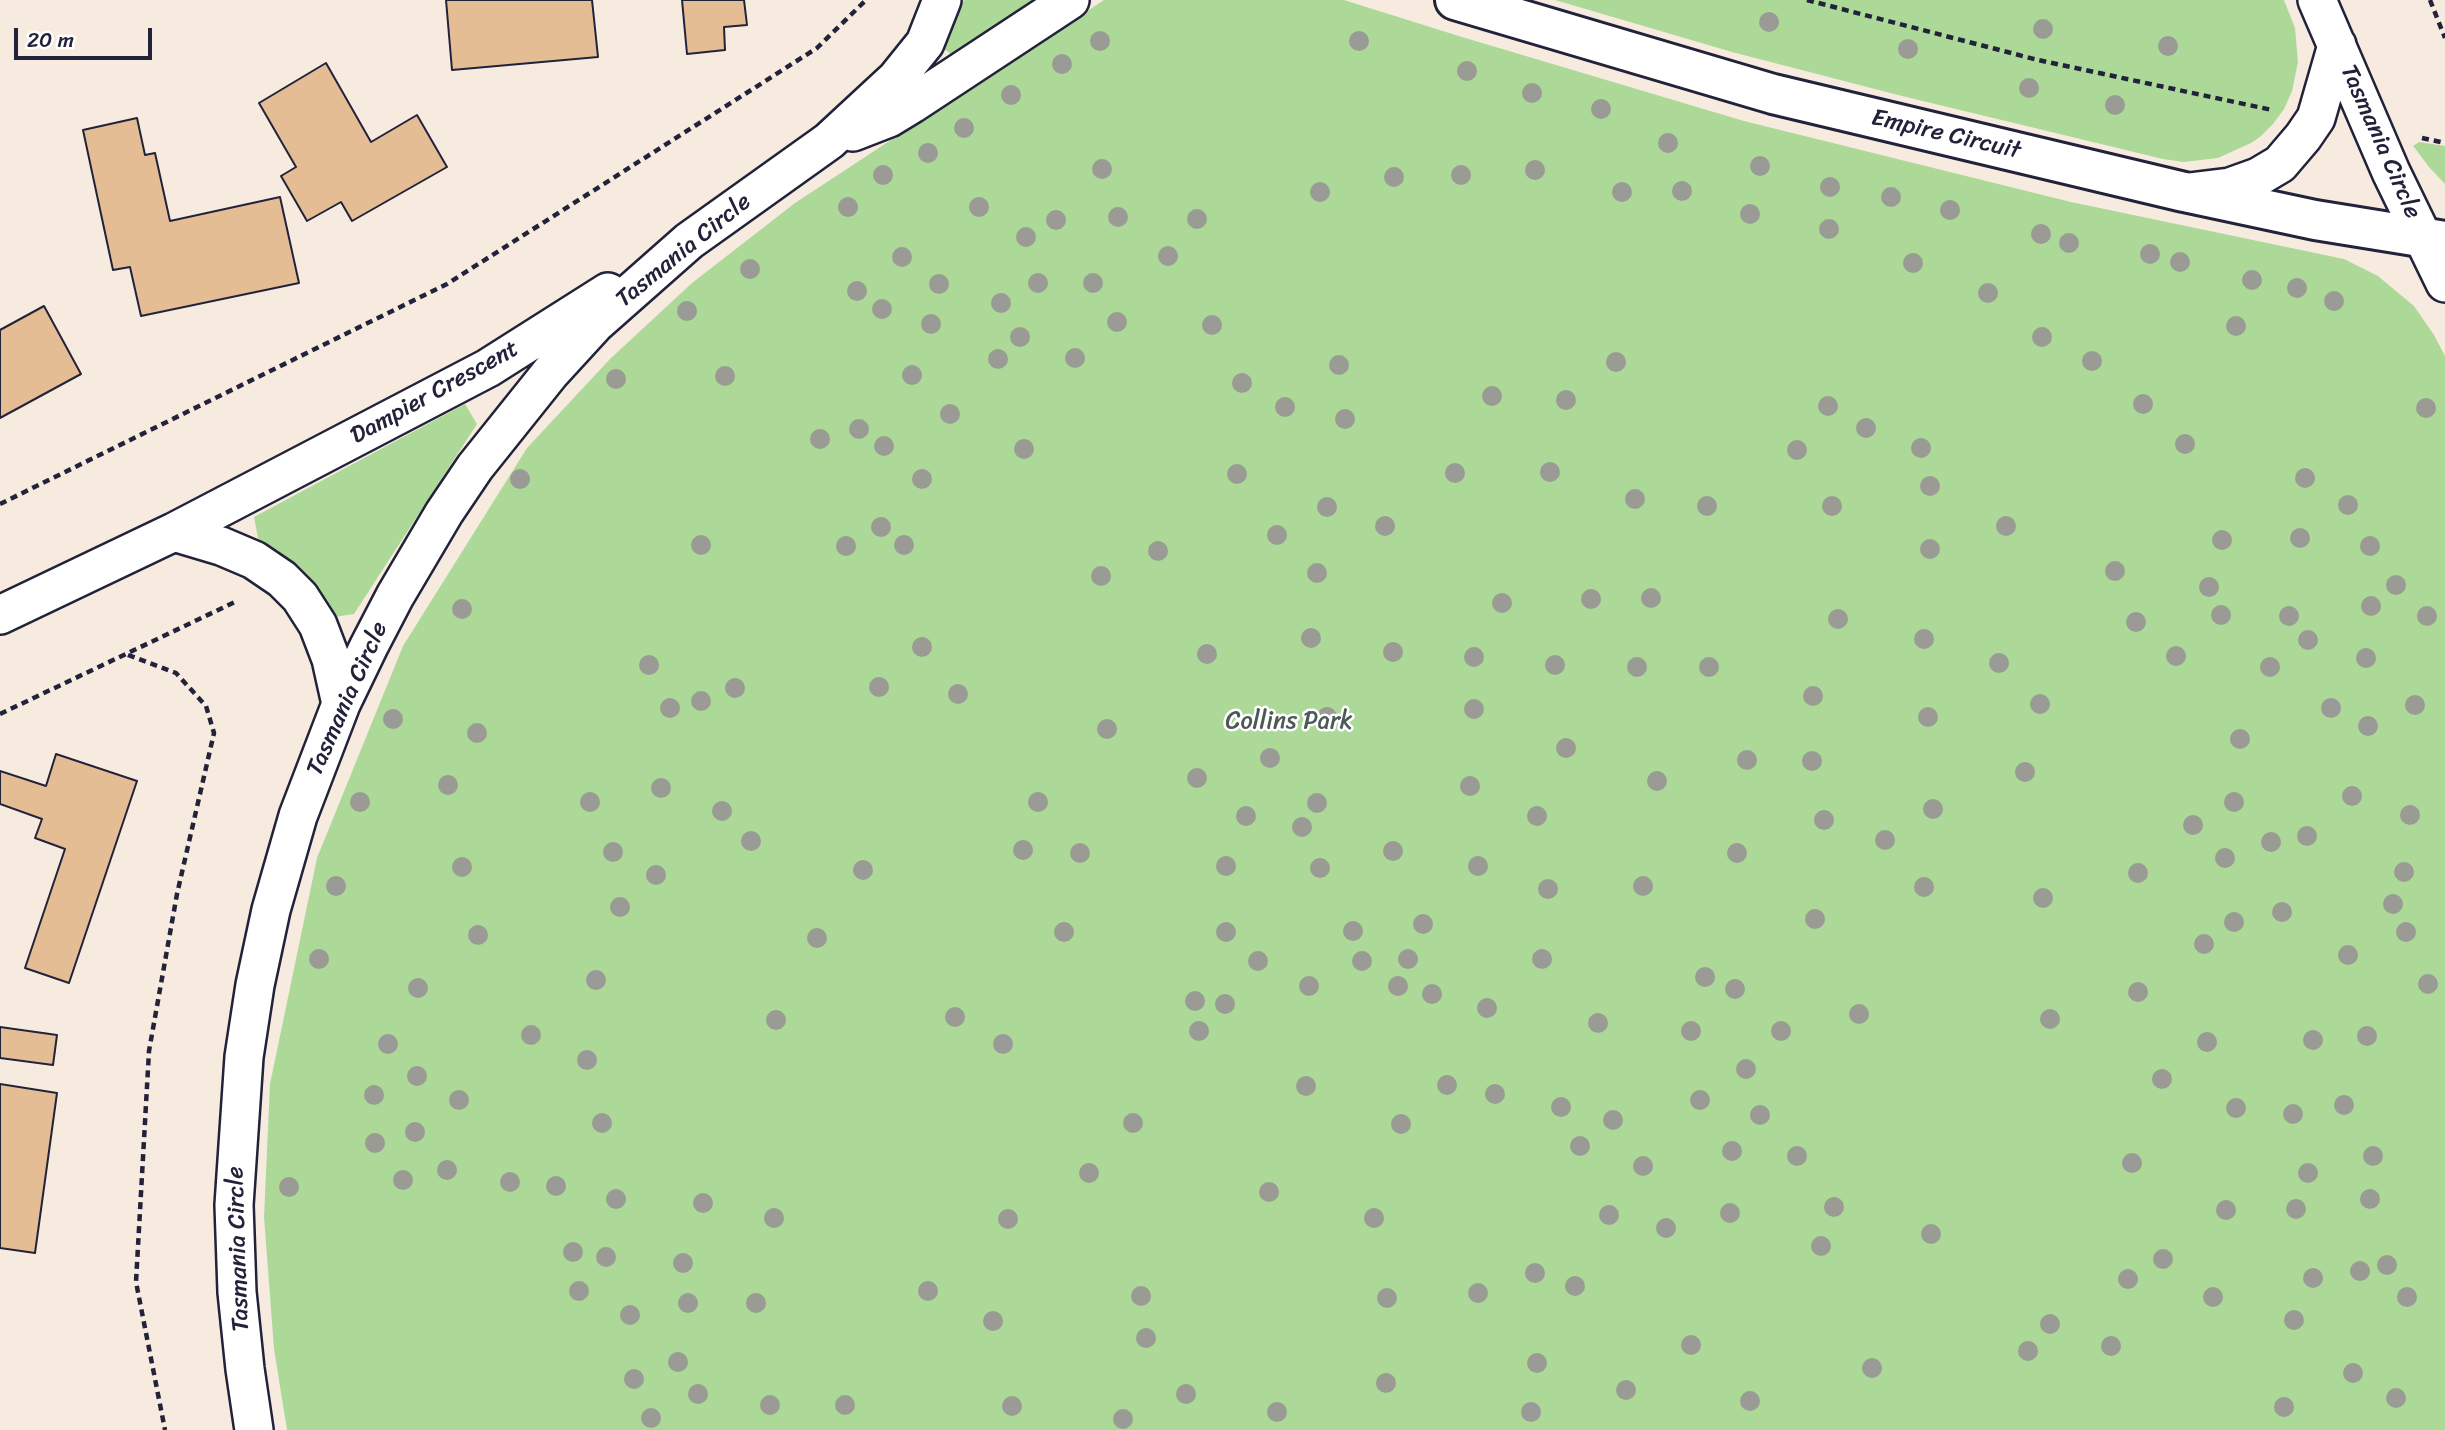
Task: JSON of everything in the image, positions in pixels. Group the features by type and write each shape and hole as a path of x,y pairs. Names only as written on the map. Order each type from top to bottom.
{"street":[{"name":"Tasmania Circle","path":"254,1430 237,1292 234,1206 244,1057 255,985 275,897 298,816 341,704 395,596 444,513 519,410 595,324 689,242 829,141 896,79 925,43 942,0"},
{"name":"Tasmania Circle","path":"829,141 889,118 1070,0"},
{"name":"Empire Circuit","path":"1455,0 1773,94 2184,192 2315,220 2434,240"},
{"name":"Tasmania Circle","path":"2317,0 2391,172 2434,240 2445,283"},
{"path":"2184,192 2230,187 2258,177 2280,164 2304,137 2316,118 2337,45"},
{"name":"Dampier Crescent","path":"0,615 174,532 488,368 689,242"},
{"path":"174,532 221,546 254,560 282,579 300,597 318,625 331,659 341,704"}],"path":[{"path":"0,504 447,285 817,48 866,0"},
{"path":"1807,0 2038,60 2239,103"},
{"path":"2430,0 2445,38"},
{"path":"2420,138 2445,143"},
{"path":"0,714 282,579"},
{"path":"128,654 176,673 206,706 214,733 177,894 149,1051 136,1282 165,1430"}],"green space":[{"path":"964,0 1042,0 955,58 941,46"},
{"name":"Collins Park","path":"1104,0 1344,0 1744,121 2071,202 2344,259 2378,276 2414,306 2445,356 2445,1430 287,1430 274,1349 264,1217 270,1084 317,858 403,646 527,448 610,359 692,283 795,203"},
{"path":"1555,0 2284,0 2295,28 2298,62 2292,91 2284,109 2260,137 2218,158 2184,162 1898,95 1732,52"},
{"path":"2419,142 2445,146 2445,184 2413,146"},
{"path":"465,404 477,424 354,614 334,617 302,578 258,538 254,517"}],"building":[{"path":"446,0 592,0 598,57 452,70"},
{"path":"682,0 744,0 747,25 724,27 725,50 687,54"},
{"path":"326,63 371,142 417,115 447,167 352,221 341,202 307,221 281,176 296,167 259,103"},
{"path":"137,118 145,155 155,153 170,221 280,197 299,283 141,316 130,267 113,270 83,130"},
{"path":"44,306 81,374 0,418 0,330"},
{"path":"56,754 137,781 69,983 25,968 65,849 35,838 42,819 0,804 0,771 46,786"},
{"path":"0,1027 57,1035 53,1065 0,1058"},
{"path":"0,1084 57,1093 35,1253 0,1248"}]}
